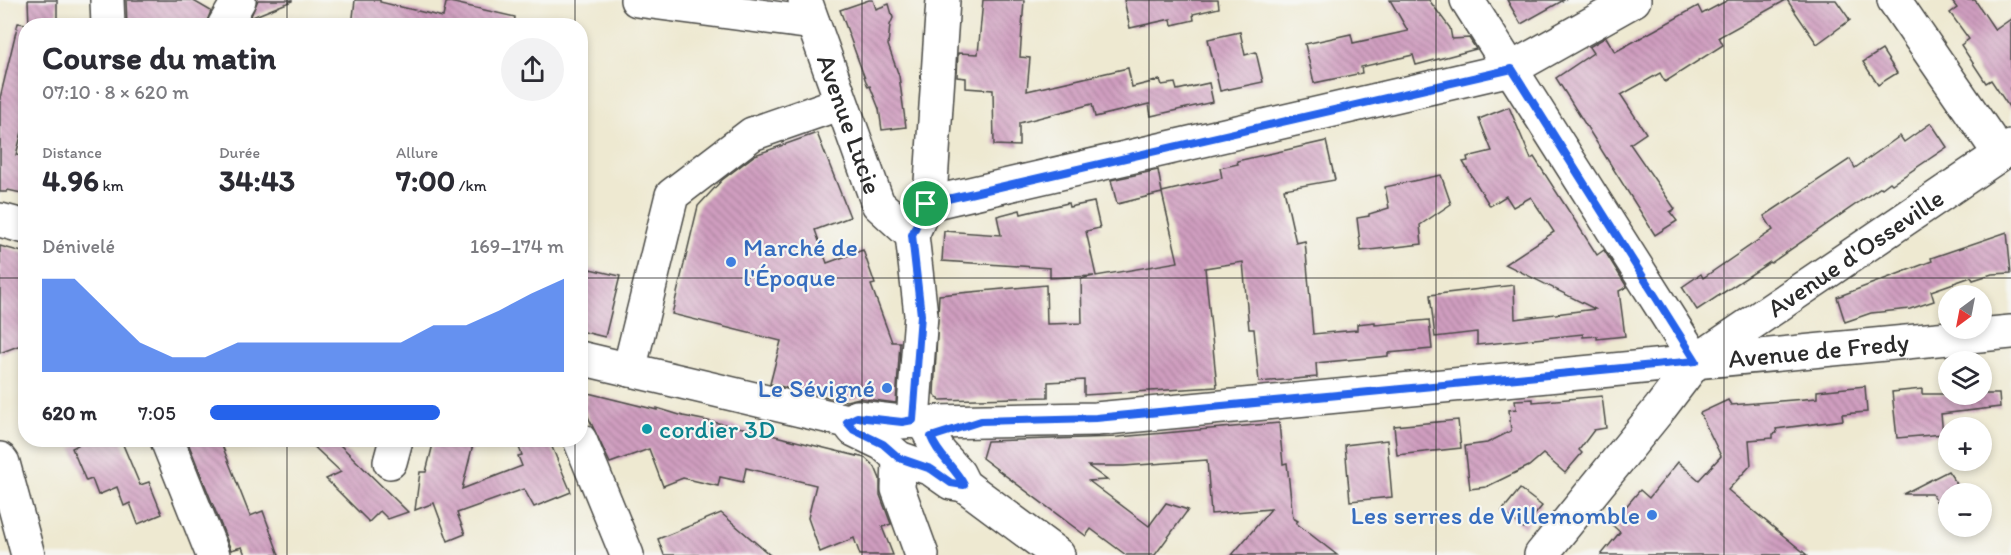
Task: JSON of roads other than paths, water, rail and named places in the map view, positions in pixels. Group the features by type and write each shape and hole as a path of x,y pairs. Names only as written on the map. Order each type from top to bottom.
{"street":[{"path":"107,0 108,18"},
{"path":"229,18 239,0"},
{"path":"637,0 809,11"},
{"path":"922,555 898,489 913,440 921,315 912,235 926,204 931,182 943,0"},
{"path":"1467,0 1696,361"},
{"path":"926,204 1512,69 1634,0"},
{"path":"1894,0 2006,151"},
{"name":"Avenue Lucie","path":"809,11 878,204 912,235"},
{"path":"629,370 672,195 752,134 841,104"},
{"name":"Avenue d'Osseville","path":"1541,555 1696,361 2006,151"},
{"path":"0,220 18,225"},
{"name":"Avenue de Fredy","path":"913,440 981,421 1096,418 2011,332"},
{"path":"588,360 847,422 857,417 913,440 947,463 958,473 964,485 1058,555"},
{"path":"170,447 213,555"},
{"path":"583,447 627,555"},
{"path":"0,459 28,555"}],"place":[{"name":"Marché de l'Époque","path":"731,262"},
{"name":"Le Sévigné","path":"887,388"},
{"name":"cordier 3D","path":"647,429"},
{"name":"Les serres de Villemomble","path":"1652,515"}]}
